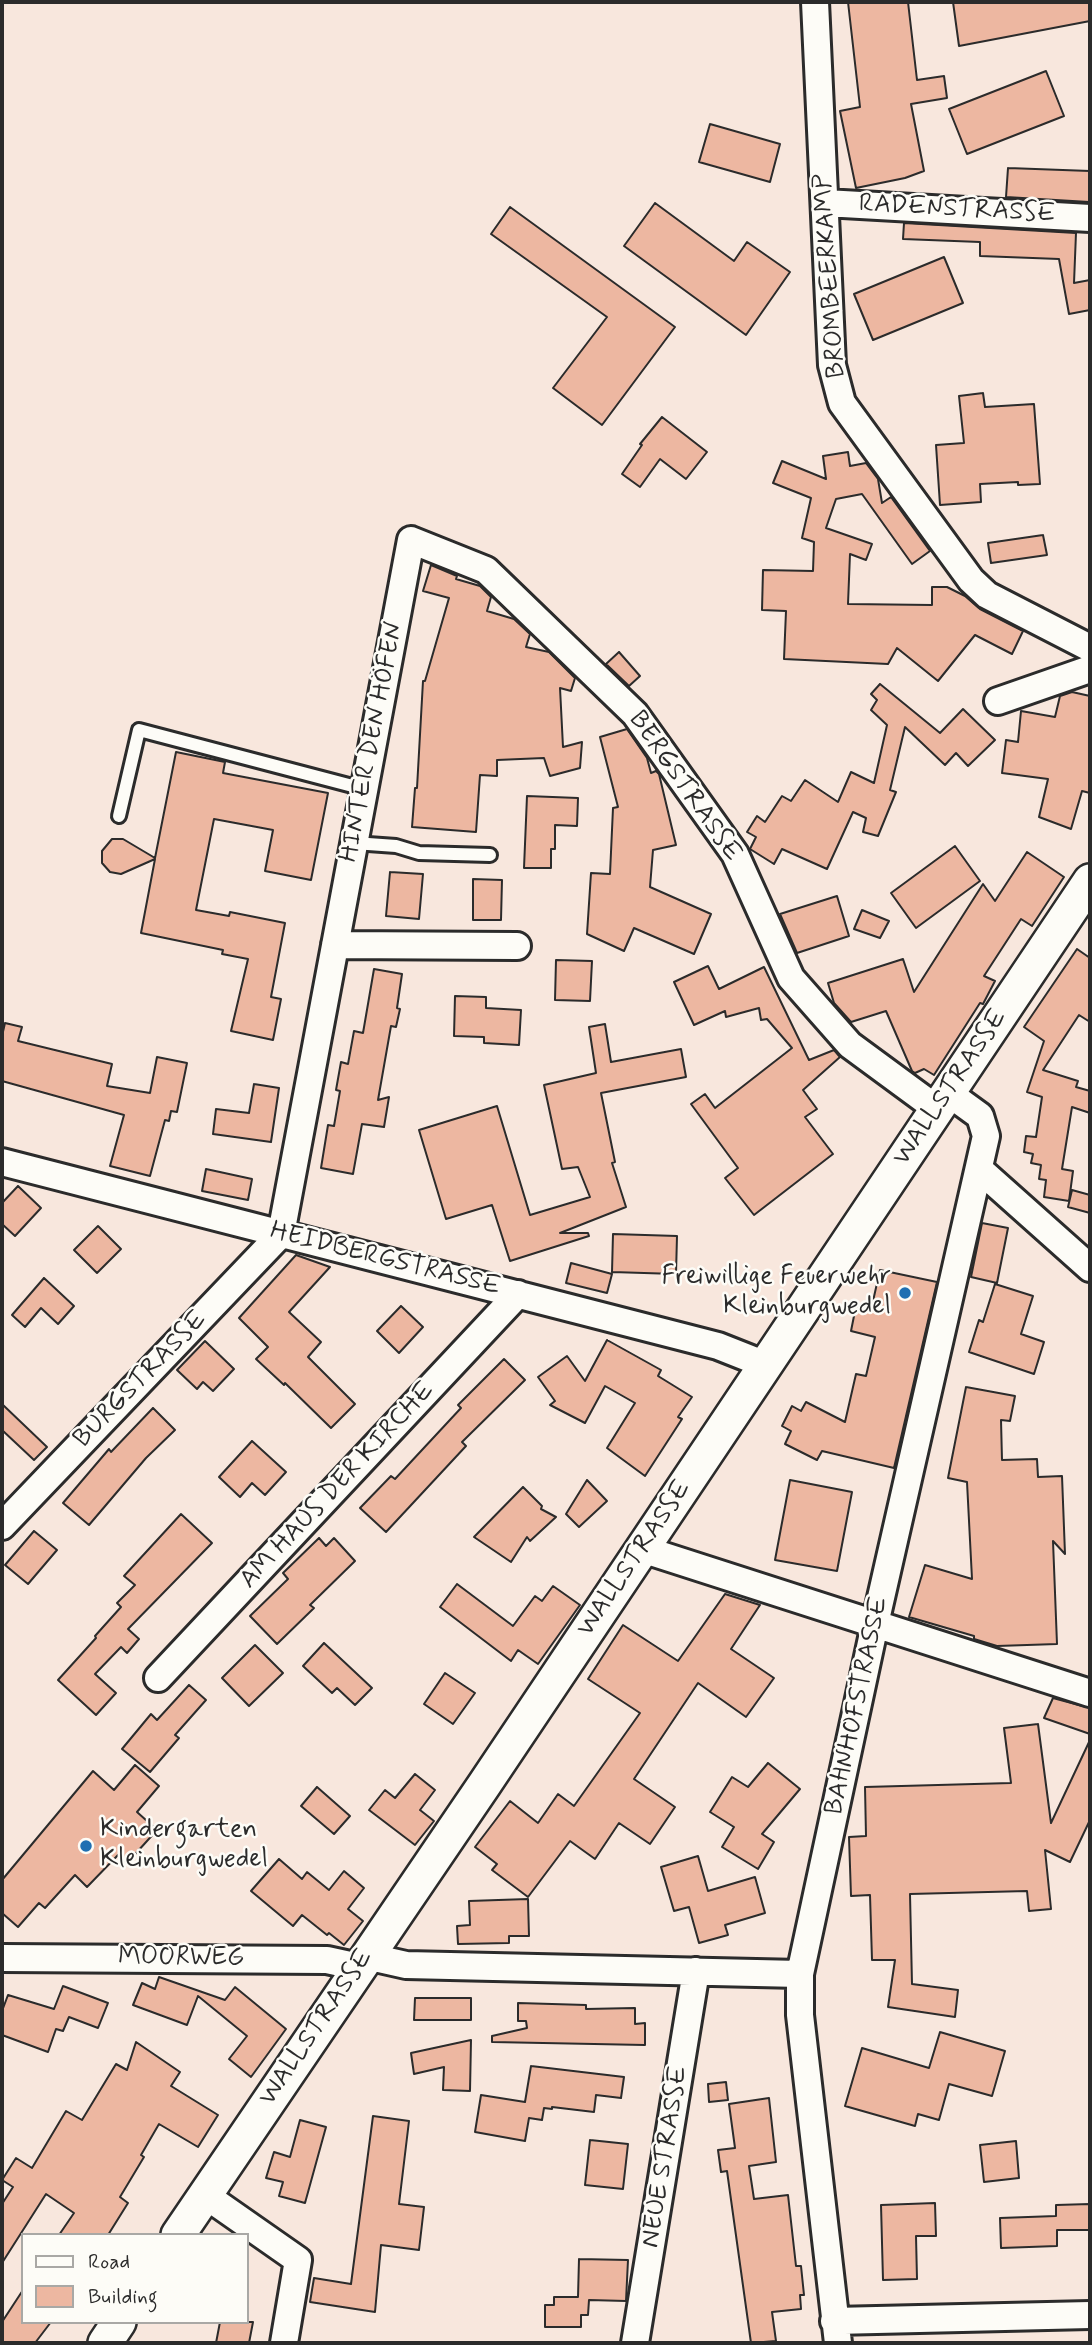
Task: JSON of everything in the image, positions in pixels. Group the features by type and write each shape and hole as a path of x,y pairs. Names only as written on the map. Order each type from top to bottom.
{"street":[{"name":"BROMBEERKAMP","path":"815,2 832,365 842,403 971,579 987,594 1090,648"},
{"name":"RADENSTRASSE","path":"825,203 1090,218"},
{"name":"HINTER DEN HÖFEN","path":"281,1234 411,540"},
{"name":"BERGSTRASSE","path":"411,540 486,570 635,714 735,854 790,978 850,1045 942,1101"},
{"path":"998,701 1090,669"},
{"name":"WALLSTRASSE","path":"179,2233 1090,881"},
{"path":"335,945 517,946"},
{"name":"BAHNHOFSTRASSE","path":"836,2332 800,2015 800,1975 875,1623 986,1136 980,1116 942,1101"},
{"name":"HEIDBERGSTRASSE","path":"2,1162 718,1346 766,1365"},
{"path":"979,1169 1090,1268"},
{"name":"BURGSTRASSE","path":"2,1526 281,1234"},
{"name":"AM HAUS DER KIRCHE","path":"158,1678 518,1294"},
{"path":"642,1549 1090,1693"},
{"name":"MOORWEG","path":"2,1958 362,1961"},
{"path":"362,1961 406,1965 800,1975"},
{"name":"NEUE STRASSE","path":"635,2343 696,1971"},
{"path":"205,2195 298,2260 284,2343"},
{"path":"836,2332 1090,2315"},
{"path":"105,2343 118,2324"}],"lane":[{"path":"119,816 139,730 364,789"},
{"path":"354,843 396,846 419,853 490,855"}],"building":[{"path":"848,2 908,2 917,80 944,76 947,98 911,104 924,171 905,178 856,188 840,111 860,107"},
{"path":"953,2 1090,2 1090,21 959,46"},
{"path":"1046,71 1064,116 967,154 949,109"},
{"path":"710,124 780,144 770,182 699,162"},
{"path":"1008,168 1090,171 1089,202 1006,197"},
{"path":"655,203 734,261 747,242 790,272 746,335 624,246"},
{"path":"510,207 675,327 602,425 553,388 607,317 491,234"},
{"path":"904,223 1076,233 1074,283 1090,280 1090,310 1069,314 1059,259 980,256 980,242 903,239"},
{"path":"944,257 963,303 873,340 854,294"},
{"path":"983,393 985,407 1034,404 1040,484 980,484 981,502 940,505 936,445 964,443 959,396"},
{"path":"662,417 707,452 686,479 660,459 640,487 622,474 642,445 640,444"},
{"path":"848,452 850,466 866,463 878,479 882,503 891,497 930,551 912,564 862,494 836,499 826,528 872,544 866,560 850,554 848,604 932,605 932,587 947,587 965,596 980,609 1023,631 1012,654 975,635 938,681 897,648 888,664 784,659 786,611 762,610 763,570 813,571 814,542 802,538 811,498 773,483 782,461 826,479 823,456"},
{"path":"1043,535 1047,555 991,563 988,543"},
{"path":"431,565 457,576 456,579 480,586 491,597 487,611 514,619 530,634 526,647 549,652 575,678 571,691 560,688 563,747 582,742 580,768 550,776 544,758 497,760 497,776 480,775 476,832 412,827 423,681 449,598 423,591"},
{"path":"619,652 640,676 629,686 606,664"},
{"path":"880,684 940,733 963,709 995,740 968,766 956,753 945,765 905,727 890,790 896,792 878,836 863,832 866,818 853,812 827,869 782,849 774,864 750,849 756,837 747,832 757,816 765,822 782,796 791,801 805,780 838,802 851,772 874,783 887,725 871,710 877,700 871,694"},
{"path":"1072,692 1090,696 1090,793 1082,791 1071,829 1039,817 1048,779 1002,773 1006,740 1018,742 1021,711 1055,717 1060,696"},
{"path":"627,729 647,758 651,773 656,771 659,774 676,845 653,850 650,887 711,914 694,954 634,928 624,951 587,934 591,873 610,874 613,808 618,807 600,737"},
{"path":"176,752 225,762 223,773 328,793 311,880 265,871 273,830 214,819 196,910 229,916 230,912 285,923 271,997 281,999 273,1040 231,1031 248,959 222,954 223,950 141,933 155,859 121,874 110,872 102,863 102,851 112,839 123,839 155,858"},
{"path":"527,796 578,798 577,826 555,825 555,849 551,849 551,868 524,868"},
{"path":"955,846 980,881 916,928 891,893"},
{"path":"1027,852 1064,877 1032,926 1021,919 984,976 995,981 983,1004 980,1003 934,1075 924,1069 915,1073 886,1011 851,1022 834,1003 828,983 903,959 914,992 983,884 995,901"},
{"path":"390,872 423,874 419,919 386,916"},
{"path":"473,879 502,880 501,920 473,920"},
{"path":"837,896 849,936 797,953 780,914"},
{"path":"862,910 889,921 880,938 854,929"},
{"path":"1077,949 1090,958 1090,1022 1079,1015 1043,1070 1078,1081 1076,1087 1090,1091 1090,1113 1072,1107 1062,1169 1073,1171 1069,1201 1044,1197 1046,1180 1039,1179 1041,1165 1031,1163 1033,1154 1024,1152 1026,1136 1036,1137 1042,1097 1027,1092 1044,1041 1024,1027"},
{"path":"556,960 592,961 590,1001 555,1000"},
{"path":"708,966 719,989 764,967 809,1060 834,1050 840,1057 803,1090 817,1109 805,1117 833,1154 754,1215 725,1178 738,1168 691,1104 705,1094 715,1108 792,1048 767,1019 761,1020 759,1008 726,1017 725,1011 694,1025 674,982"},
{"path":"374,969 402,974 397,1008 400,1009 396,1027 391,1026 378,1100 389,1097 384,1127 362,1124 353,1174 321,1168 328,1125 334,1126 340,1091 336,1090 341,1062 348,1064 354,1031 363,1033"},
{"path":"455,996 486,997 486,1008 521,1010 519,1045 484,1043 484,1037 454,1036"},
{"path":"5,1023 22,1027 18,1041 112,1064 107,1086 150,1093 157,1057 187,1063 177,1112 171,1111 169,1121 165,1120 150,1176 110,1166 124,1115 2,1081 2,1036"},
{"path":"605,1024 611,1062 681,1049 686,1077 601,1093 615,1162 612,1163 626,1207 560,1233 588,1233 589,1236 510,1261 492,1205 446,1219 419,1130 497,1106 530,1215 590,1197 578,1167 562,1169 544,1085 596,1073 589,1027"},
{"path":"254,1084 279,1088 271,1142 213,1134 216,1109 249,1113"},
{"path":"206,1169 252,1179 248,1200 202,1191"},
{"path":"18,1186 41,1208 15,1236 2,1224 2,1203"},
{"path":"1072,1190 1090,1195 1090,1213 1068,1207"},
{"path":"982,1223 1008,1228 997,1283 971,1277"},
{"path":"98,1226 121,1249 97,1273 74,1250"},
{"path":"613,1234 677,1236 676,1274 612,1272"},
{"path":"296,1255 330,1267 289,1312 321,1342 308,1357 355,1404 331,1428 256,1359 268,1347 239,1318"},
{"path":"571,1263 612,1274 607,1293 566,1283"},
{"path":"880,1270 937,1282 894,1468 822,1451 817,1460 785,1444 791,1431 782,1426 792,1406 801,1411 806,1402 845,1422 856,1374 866,1376 875,1337 851,1331 856,1306 871,1310"},
{"path":"44,1278 74,1306 58,1324 41,1308 25,1327 12,1315"},
{"path":"995,1284 1033,1296 1021,1334 1044,1342 1034,1374 969,1352 979,1320 983,1322"},
{"path":"401,1306 423,1327 399,1353 377,1331"},
{"path":"607,1340 661,1370 658,1376 692,1397 678,1417 682,1419 645,1476 607,1448 635,1403 605,1386 585,1423 550,1405 555,1401 538,1377 567,1356 585,1381"},
{"path":"205,1341 234,1369 213,1391 203,1382 197,1389 177,1370"},
{"path":"504,1359 525,1380 462,1442 466,1446 386,1532 360,1508 391,1476 395,1479 461,1408 458,1405"},
{"path":"966,1387 1015,1396 1010,1421 1001,1420 1002,1460 1037,1459 1038,1477 1062,1476 1065,1554 1053,1541 1057,1644 997,1646 974,1639 974,1636 909,1617 925,1565 972,1579 967,1482 948,1478"},
{"path":"2,1404 47,1447 34,1460 2,1430"},
{"path":"153,1408 175,1430 146,1458 89,1525 63,1503 109,1449 111,1452"},
{"path":"252,1441 286,1472 265,1495 252,1483 240,1497 219,1477"},
{"path":"587,1480 607,1501 579,1527 566,1514"},
{"path":"790,1480 852,1492 837,1571 775,1560"},
{"path":"523,1487 542,1506 541,1509 556,1517 530,1541 527,1537 511,1562 474,1537"},
{"path":"181,1514 212,1543 128,1629 139,1639 127,1653 121,1647 95,1674 116,1693 96,1715 58,1680 96,1638 121,1607 117,1603 135,1585 124,1576"},
{"path":"34,1531 57,1550 28,1584 5,1565"},
{"path":"319,1538 326,1546 334,1538 355,1561 310,1605 314,1608 277,1644 250,1616 288,1579 283,1573"},
{"path":"457,1584 513,1626 535,1596 542,1601 553,1586 580,1605 538,1664 518,1650 511,1661 440,1607"},
{"path":"725,1594 760,1605 731,1649 774,1678 746,1717 698,1683 634,1779 675,1807 650,1844 619,1823 595,1859 570,1841 528,1897 492,1870 497,1864 475,1847 510,1801 538,1823 558,1794 574,1806 640,1713 588,1679 623,1625 678,1661"},
{"path":"324,1643 372,1688 355,1705 337,1688 332,1693 303,1666"},
{"path":"255,1645 283,1673 249,1706 222,1678"},
{"path":"445,1673 475,1693 453,1724 424,1704"},
{"path":"189,1685 206,1700 175,1735 179,1738 150,1772 122,1749 151,1714 157,1720"},
{"path":"1053,1698 1090,1708 1090,1734 1044,1718"},
{"path":"1038,1724 1051,1823 1090,1740 1090,1820 1070,1862 1045,1850 1051,1909 1029,1911 1027,1891 910,1894 912,1984 958,1990 955,2017 888,2007 895,1960 872,1960 870,1895 851,1896 849,1837 866,1836 865,1787 1011,1783 1004,1728"},
{"path":"768,1763 800,1789 762,1834 774,1842 758,1869 722,1847 734,1827 710,1812 732,1777 748,1787"},
{"name":"Kindergarten Kleinburgwedel","path":"135,1765 159,1786 137,1812 157,1830 127,1863 118,1855 87,1887 75,1875 45,1908 39,1903 18,1927 2,1913 2,1880 93,1771 114,1790"},
{"path":"415,1774 435,1790 420,1810 434,1821 415,1845 369,1810 385,1790 395,1798"},
{"path":"317,1787 350,1816 334,1834 301,1806"},
{"path":"698,1856 708,1891 755,1877 765,1913 725,1925 728,1935 699,1943 689,1907 674,1911 661,1867"},
{"path":"279,1859 302,1879 307,1872 329,1890 344,1871 364,1888 348,1909 363,1921 344,1945 302,1915 293,1926 251,1891"},
{"path":"528,1899 529,1936 509,1936 509,1943 458,1944 457,1926 470,1925 469,1901"},
{"path":"159,1977 225,2000 235,1987 286,2029 251,2077 229,2059 247,2036 198,1996 187,2025 133,2005 142,1983 155,1989"},
{"path":"63,1986 108,2003 98,2028 69,2017 63,2031 56,2029 48,2052 2,2035 2,2011 8,1995 54,2009"},
{"path":"415,1998 471,1998 471,2020 414,2020"},
{"path":"518,2003 586,2005 586,2009 635,2008 635,2024 645,2023 645,2045 492,2042 492,2036 527,2028 526,2021 518,2021"},
{"path":"940,2032 1005,2051 992,2096 949,2084 939,2120 918,2114 915,2126 845,2106 862,2048 929,2068"},
{"path":"471,2040 470,2091 443,2090 444,2067 414,2074 411,2053"},
{"path":"136,2042 180,2072 171,2086 218,2115 198,2147 159,2124 141,2155 144,2157 120,2197 128,2203 109,2233 60,2233 74,2213 46,2194 2,2263 2,2204 13,2187 2,2180 16,2158 32,2168 66,2111 82,2120 116,2064 127,2070"},
{"path":"531,2066 624,2077 621,2098 596,2095 594,2112 544,2108 542,2120 529,2118 525,2141 475,2132 481,2095 525,2102"},
{"path":"726,2082 728,2100 709,2102 708,2084"},
{"path":"769,2098 776,2162 749,2166 754,2199 788,2195 796,2266 801,2266 804,2295 800,2295 801,2309 772,2312 776,2341 751,2343 727,2171 721,2172 718,2150 735,2148 729,2104"},
{"path":"373,2116 409,2121 399,2204 424,2207 419,2250 381,2245 375,2312 310,2302 314,2278 351,2284"},
{"path":"300,2120 326,2127 305,2203 279,2196 283,2182 266,2178 274,2152 290,2157"},
{"path":"590,2140 628,2144 623,2189 585,2185"},
{"path":"1016,2141 1019,2178 984,2182 980,2145"},
{"path":"935,2203 936,2236 916,2236 917,2279 883,2280 881,2205"},
{"path":"1090,2204 1090,2230 1057,2230 1057,2246 1001,2248 1000,2218 1056,2216 1056,2205"},
{"path":"579,2259 628,2260 626,2301 589,2300 588,2315 581,2315 581,2327 545,2327 545,2305 554,2305 554,2297 578,2297"},
{"path":"21,2293 21,2324 49,2324 35,2343 2,2343 2,2322"},
{"path":"253,2322 249,2343 216,2343 220,2324"}],"place":[{"name":"Freiwillige Feuerwehr Kleinburgwedel","path":"905,1293"},
{"name":"Kindergarten Kleinburgwedel","path":"86,1846"}]}
